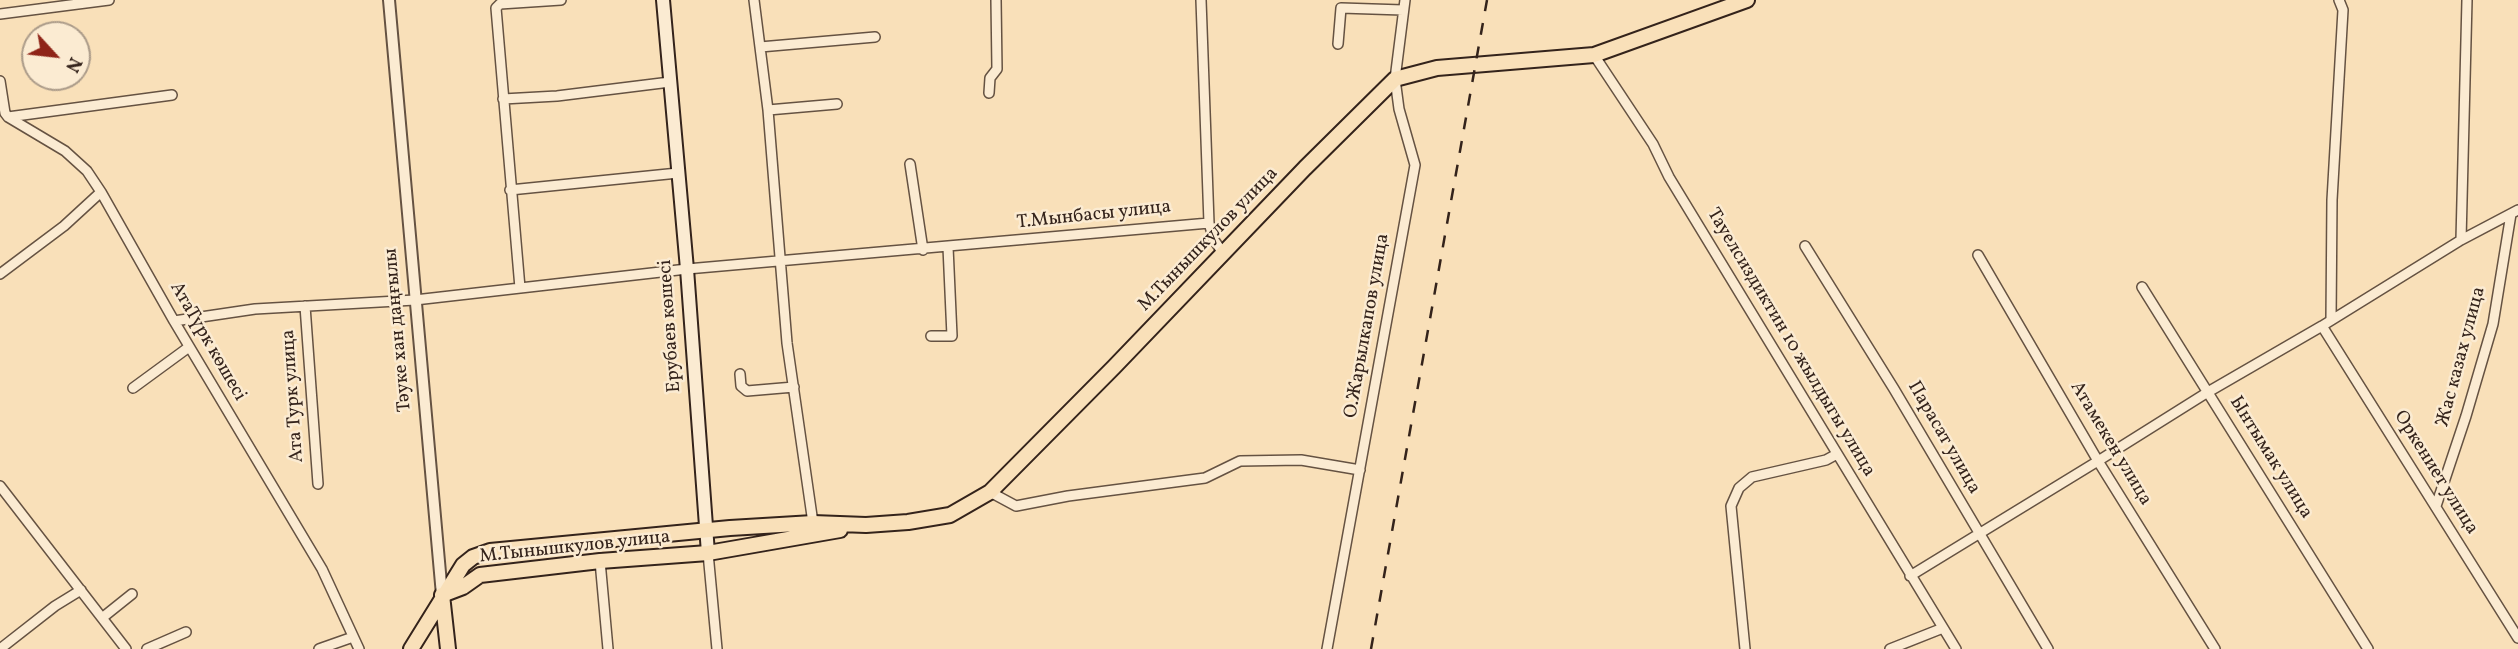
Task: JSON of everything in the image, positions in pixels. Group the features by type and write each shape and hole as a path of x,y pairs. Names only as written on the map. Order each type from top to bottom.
{"main road":[{"name":"Ерубаев көшесі","path":"663,0 687,269 708,553"},
{"path":"1395,79 1437,68 1594,55 1747,0"},
{"name":"М.Тынышкулов улица","path":"442,595 463,565 473,556 490,551 813,523 866,525 908,522 950,515 990,492 1395,79"},
{"name":"М.Тынышкулов улица","path":"442,595 463,587 480,575 600,561 708,553 866,525"},
{"path":"411,649 442,595"},
{"path":"442,595 448,649"}],"street":[{"path":"0,15 109,0"},
{"name":"Тәуке хан даңғылы","path":"389,0 442,595"},
{"path":"520,288 510,190 498,5 561,0"},
{"path":"754,0 768,110 788,343 813,523"},
{"path":"989,93 990,78 997,69 996,0"},
{"path":"1201,0 1209,223 1214,240 1223,253"},
{"name":"О.Жарылкапов улица","path":"1327,649 1415,165 1399,108 1395,79 1405,0"},
{"path":"2331,320 2332,212 2343,10 2339,0"},
{"path":"2461,240 2467,0"},
{"path":"1338,44 1340,8 1403,10"},
{"path":"760,47 875,37"},
{"name":"Тауелсиздиктин 10 жылдыгы улица","path":"1594,55 1653,144 1669,177 1956,649"},
{"path":"0,81 4,114 172,95"},
{"path":"503,99 557,96 670,82"},
{"path":"768,110 837,104"},
{"name":"АтаТүрк көшесі","path":"4,114 65,151 87,171 101,192 189,347 322,569 359,649"},
{"path":"910,164 923,250"},
{"path":"510,190 678,173"},
{"path":"0,274 64,226 101,192"},
{"path":"1910,576 2208,392 2322,326 2461,240 2515,212"},
{"name":"Жас казах улица","path":"2436,506 2493,324 2515,212"},
{"name":"Т.Мынбасы улица","path":"174,321 256,309 415,300 687,269 1209,223"},
{"name":"Парасат улица","path":"1805,246 1894,389 2048,649"},
{"path":"931,335 952,336 948,247"},
{"name":"Атамекен улица","path":"1978,255 2098,461 2215,649"},
{"name":"Ынтымак улица","path":"2142,287 2368,649"},
{"name":"Ата Турк улица","path":"305,306 318,484"},
{"name":"Оркениет улица","path":"2322,326 2518,638"},
{"path":"133,388 189,347"},
{"path":"740,374 741,386 747,391 794,387"},
{"path":"1745,649 1731,506 1739,488 1752,477 1826,460 1837,454"},
{"path":"990,492 1016,506 1068,496 1205,478 1240,460 1301,460 1360,470"},
{"path":"0,485 127,649"},
{"name":"Ерубаев көшесі","path":"708,553 717,649"},
{"path":"600,561 608,649"},
{"path":"0,649 55,606 81,590"},
{"path":"103,618 132,594"},
{"path":"1889,649 1943,628"},
{"path":"147,649 186,632"},
{"path":"319,649 353,637"}],"railway":[{"path":"1371,649 1487,0"}]}
